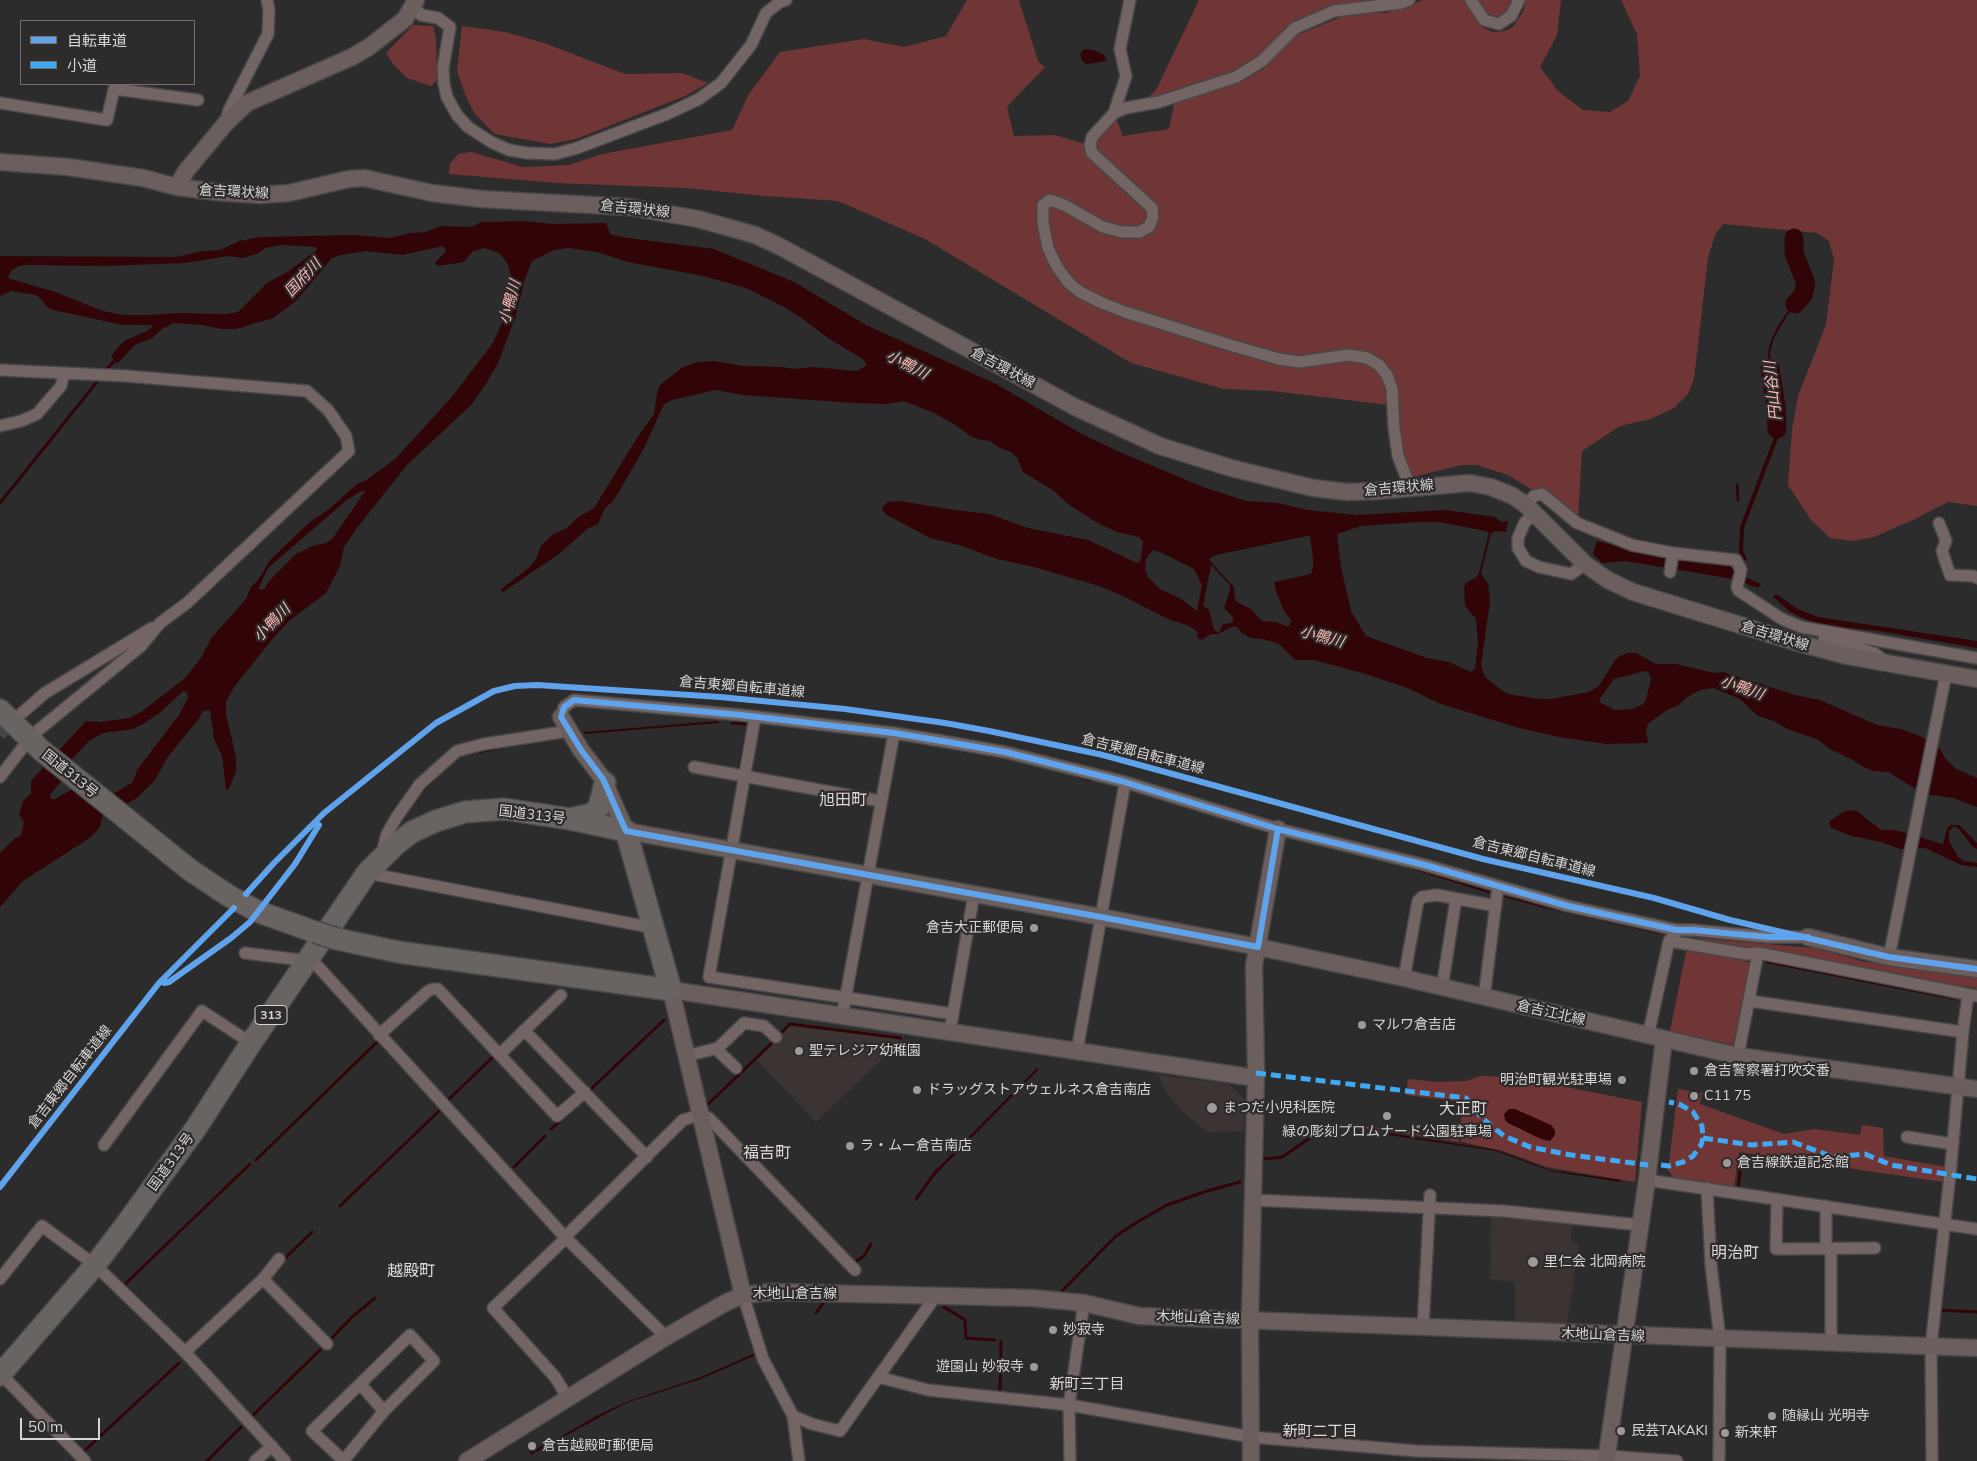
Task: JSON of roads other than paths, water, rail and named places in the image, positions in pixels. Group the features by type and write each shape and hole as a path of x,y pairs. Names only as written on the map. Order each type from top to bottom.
{"highway":[{"name":"国道313号","path":"0,710 33,743 170,855 229,896 259,912 337,939 398,952 672,990"},
{"path":"570,819 592,814 598,807 605,783"},
{"name":"国道313号","path":"1,1375 95,1265 196,1128 251,1043 310,960 345,904 374,866 412,832 436,821 465,812 504,809 570,819 626,831"},
{"path":"626,831 672,990"}],"main road":[{"path":"177,187 186,171 226,123 247,103 352,57 369,47 405,19 414,3"},
{"name":"倉吉環状線","path":"0,162 68,167 143,178 177,187 260,195 289,193 349,179 364,178 432,193 481,199 628,206 698,218 755,236 779,246 1075,407 1160,446 1231,468 1313,488 1347,492 1470,483 1491,487 1514,496 1531,509 1585,564 1608,580 1633,592 1847,656 1945,678 1977,679"},
{"path":"565,724 605,783 626,831"},
{"path":"1251,1461 1250,1320 1256,1078 1254,966 1278,829"},
{"name":"倉吉江北線","path":"626,831 1101,917 1258,948 1404,978 1738,1056 1977,1089"},
{"path":"1808,937 1890,950 1977,969"},
{"path":"743,1295 672,990 1256,1078"},
{"path":"1606,1458 1647,1180 1656,1038"},
{"name":"木地山倉吉線","path":"467,1461 724,1303 743,1295 772,1292 1032,1298 1084,1303 1139,1316 1977,1348"}],"street":[{"path":"226,123 229,110 268,34 269,10 267,0"},
{"path":"414,3 421,15 438,18 450,27 444,68 444,84 447,97 457,115 468,127 491,142 509,150 554,154 577,148 667,114 699,99 721,83 751,45 766,13 780,2 786,0"},
{"path":"1130,0 1120,48 1126,76 1114,113 1092,137 1090,146 1092,153 1152,208 1153,217 1149,227 1139,232 1122,232 1103,226 1064,205 1050,200 1043,205 1043,223 1048,248 1057,267 1069,283 1080,292 1125,312 1230,345 1300,362 1349,355 1367,358 1379,365 1387,375 1392,389 1398,456 1410,487"},
{"path":"1114,113 1126,108 1159,102 1236,77 1262,61 1295,28 1334,11 1401,3 1409,0"},
{"path":"1471,0 1484,20 1500,24 1511,16 1519,0"},
{"path":"0,103 107,120 114,89 198,100"},
{"path":"0,370 91,376 126,376 307,391 328,410 346,436 349,451 187,603 160,623 45,693 22,712"},
{"path":"0,426 21,421 37,414 61,386 64,374"},
{"path":"1585,564 1571,574 1539,567 1526,561 1518,548 1518,538 1531,509 1534,496 1542,494 1578,523 1632,545 1673,553 1736,560 1740,570 1737,587 1739,591 1782,619 1801,627 1977,658"},
{"path":"1939,523 1946,541 1942,551 1950,575 1973,576 1977,578"},
{"path":"1670,572 1673,553"},
{"path":"0,777 33,743 141,646 160,623"},
{"path":"1801,627 1805,631 1874,653 1891,665"},
{"path":"1890,950 1945,678"},
{"path":"654,928 374,866 387,834 420,784 457,751 565,724 564,707 574,700 894,733 1005,752 1125,782 1278,829 1424,865 1568,906 1677,930 1768,937 1808,937"},
{"path":"755,718 709,977 953,1014"},
{"path":"842,1016 880,800 894,733"},
{"path":"694,767 880,800"},
{"path":"1078,1051 1125,782"},
{"path":"1484,998 1498,886"},
{"path":"950,1031 974,894"},
{"path":"1404,978 1418,901 1422,897 1437,895 1496,906"},
{"path":"1442,988 1456,899"},
{"path":"1656,1038 1669,941 1677,930"},
{"path":"1669,941 1746,954 1758,953 1972,996 1963,1032 1931,1346 1932,1461"},
{"path":"245,953 310,960 565,1238 666,1337"},
{"path":"1738,1056 1758,953"},
{"path":"379,1035 428,991 438,989 557,1116 585,1092"},
{"path":"500,1054 561,995"},
{"path":"1750,1001 1963,1032"},
{"path":"104,1145 202,1011 251,1043"},
{"path":"686,1056 716,1049 744,1023 764,1026 776,1037"},
{"path":"524,1030 646,1157"},
{"path":"716,1049 736,1068"},
{"path":"568,1398 556,1377 493,1308 683,1120 700,1115 709,1118 854,1270"},
{"path":"1907,1138 1953,1144"},
{"path":"1647,1180 1977,1229"},
{"path":"1707,1188 1711,1265 1720,1338 1719,1461"},
{"path":"1423,1327 1430,1195"},
{"path":"1777,1199 1776,1249 1875,1248"},
{"path":"1252,1200 1504,1211 1640,1225"},
{"path":"1826,1206 1831,1342"},
{"path":"0,1279 42,1226 95,1265 185,1352 285,1461"},
{"path":"185,1352 264,1279 279,1259"},
{"path":"264,1279 327,1344"},
{"path":"743,1295 763,1359 792,1416 799,1461"},
{"path":"792,1416 812,1424 840,1431 935,1296"},
{"path":"1070,1461 1069,1405 1084,1303"},
{"path":"410,1335 434,1361 384,1410 344,1461 312,1431 360,1384 410,1335"},
{"path":"1,1375 84,1461"},
{"path":"878,1377 928,1390 1069,1405 1251,1437 1470,1457 1606,1458 1677,1461"},
{"path":"360,1384 384,1410"},
{"path":"255,1461 272,1446"}],"water":[{"path":"1084,49 1094,50 1104,55 1107,60 1086,64 1082,61 1080,54"},
{"path":"481,222 606,223 610,234 621,237 714,249 794,282 866,325 996,384 1080,433 1115,450 1203,487 1246,501 1277,503 1308,510 1356,515 1446,510 1495,517 1502,522 1508,521 1506,532 1496,531 1491,533 1481,574 1488,583 1490,602 1481,665 1485,677 1508,694 1551,699 1589,692 1599,686 1615,660 1628,653 1636,653 1656,664 1676,664 1714,673 1723,672 1795,695 1820,700 1877,725 1901,729 1920,736 1940,749 1945,758 1956,769 1977,778 1977,807 1953,798 1924,794 1888,772 1873,771 1864,767 1830,749 1817,739 1789,730 1774,721 1758,716 1740,699 1714,688 1700,690 1649,723 1646,729 1648,743 1606,744 1559,737 1519,728 1438,703 1410,689 1362,673 1314,660 1295,660 1279,644 1263,639 1251,638 1242,633 1237,627 1232,627 1218,634 1211,634 1202,640 1197,638 1198,632 1187,625 1170,620 1099,586 1034,567 997,559 959,545 930,538 887,515 882,510 884,505 888,502 899,501 989,514 1028,528 1088,540 1137,563 1140,561 1143,542 1139,537 1117,532 1096,522 1068,504 1054,491 1023,472 1017,458 1011,452 1000,448 990,441 977,439 934,413 904,401 887,404 853,403 744,395 715,390 672,400 664,404 644,448 620,490 612,502 605,508 598,524 587,529 559,554 503,592 500,590 531,566 541,546 552,535 567,528 577,518 594,508 654,414 660,385 683,367 698,362 714,361 743,366 794,369 813,367 857,371 867,365 863,359 828,338 803,319 746,288 703,276 628,262 597,252 569,248 554,250 532,261 525,279 515,318 498,363 486,384 471,405 406,466 357,528 344,547 340,566 326,593 289,621 234,687 226,702 226,714 236,757 236,772 228,790 226,790 222,756 214,739 210,710 203,711 198,720 167,758 155,780 137,798 102,817 100,827 91,837 23,881 0,907 0,853 15,838 21,836 24,822 19,814 23,801 31,794 31,781 86,721 100,722 129,718 141,712 184,679 201,658 212,637 246,599 251,587 258,580 270,560 310,522 329,509 357,484 365,481 395,459 451,398 493,343 505,316 512,282 508,264 499,253 485,248 473,251 464,262 438,266 435,263 446,251 443,246 402,255 366,251 341,255 332,258 296,301 273,318 236,329 174,323 162,329 152,338 135,345 117,364 111,356 120,345 126,340 147,331 152,325 123,325 53,310 48,308 36,295 11,291 0,296 0,256 176,257 203,251 220,250 239,241 260,237 355,235 391,238 410,233 426,232 440,226 472,227","holes":["281,245 316,247 317,250 289,271 267,283 238,312 225,314 124,315 103,311 55,292 8,278 11,271 19,266 27,265 106,266 185,263 228,256 243,258 256,254 266,248","365,491 333,538 326,543 313,546 296,554 270,580 264,589 259,590 268,568 348,499","1419,522 1439,522 1489,533 1479,573 1477,577 1466,583 1464,587 1465,606 1476,619 1478,642 1475,668 1471,672 1449,662 1427,658 1366,636 1351,611 1341,567 1337,534 1361,526","1310,536 1313,559 1311,574 1274,582 1284,611 1291,620 1290,625 1262,621 1251,609 1237,602 1234,587 1210,561 1210,558 1216,555","1153,550 1194,569 1202,585 1197,611 1181,599 1160,589 1148,577 1145,569 1146,559","1211,565 1230,585 1224,608 1233,617 1233,621 1223,624 1219,633 1214,630 1209,610 1203,606","1645,671 1649,673 1651,679 1646,700 1643,704 1633,709 1615,710 1599,702 1614,679","183,691 187,692 188,698 179,715 137,770 133,782 115,793 71,790 55,799 51,799 50,795 61,781 73,758 89,741 103,733 133,729 162,711"]},
{"path":"1806,282 1806,294 1803,302 1788,314 1774,338 1770,353 1774,395 1772,395 1768,359 1769,346 1777,327 1797,298 1803,293"},
{"path":"1774,404 1778,404 1780,419 1779,436 1744,528 1743,551 1747,559 1743,561 1739,552 1740,527 1775,435"},
{"path":"1597,541 1682,561 1730,566 1743,576 1761,584 1758,588 1733,579 1625,561 1602,563 1593,554"},
{"path":"1776,594 1798,609 1818,617 1977,641 1977,648 1879,631 1821,625 1789,611 1773,597"},
{"path":"718,721 719,723 584,734 584,732"},
{"path":"1849,810 1857,811 1881,830 1895,830 1943,844 1950,825 1959,825 1977,843 1977,849 1954,826 1949,831 1949,841 1958,857 1964,861 1977,863 1977,867 1961,865 1925,848 1900,849 1881,842 1852,836 1831,828 1829,822"},
{"path":"1505,896 1659,932 1659,934 1545,908"},
{"path":"1766,961 1916,990 1960,1001 1766,963"},
{"path":"1037,1068 1039,1069 936,1174 935,1171"},
{"path":"1509,1109 1515,1109 1551,1125 1555,1130 1555,1135 1550,1141 1541,1139 1508,1123 1505,1120 1504,1114"},
{"path":"1389,1133 1497,1150 1550,1170 1621,1180 1620,1182 1550,1171 1496,1151 1388,1135"},
{"path":"755,1353 756,1355 701,1379 626,1403 553,1441 596,1416 626,1402 701,1377"}],"waterway":[{"name":"円山谷川","path":"1794,238 1794,253 1806,284 1803,295 1795,304"},
{"path":"105,371 118,357"},
{"name":"円山谷川","path":"1770,369 1776,406 1777,429"},
{"path":"0,503 100,378"},
{"path":"1737,485 1738,500"},
{"path":"732,723 748,724"},
{"path":"740,767 748,727"},
{"path":"472,753 503,747"},
{"path":"420,793 437,776"},
{"path":"1078,776 1091,780"},
{"path":"1102,879 1113,821"},
{"path":"1260,829 1273,834"},
{"path":"1410,867 1494,893"},
{"path":"1968,1038 1972,1007"},
{"path":"591,1089 664,1020"},
{"path":"779,1035 790,1024 901,1038"},
{"path":"256,1160 377,1042"},
{"path":"706,1106 773,1042"},
{"path":"448,1100 494,1056"},
{"path":"340,1206 439,1111"},
{"path":"551,1129 569,1113"},
{"path":"1264,1159 1282,1157 1329,1127"},
{"path":"514,1167 545,1136"},
{"path":"1738,1189 1742,1156"},
{"path":"122,1287 250,1164"},
{"path":"916,1199 937,1170"},
{"path":"1061,1292 1116,1236 1139,1221 1167,1205 1240,1182"},
{"path":"282,1261 312,1232"},
{"path":"852,1264 864,1256 871,1244"},
{"path":"329,1341 352,1317 375,1298"},
{"path":"816,1313 826,1299"},
{"path":"944,1307 965,1320 966,1338 995,1340"},
{"path":"1938,1310 1977,1312"},
{"path":"1000,1393 1001,1341"},
{"path":"250,1418 320,1350"},
{"path":"83,1452 179,1363"},
{"path":"207,1461 241,1427"},
{"path":"531,1453 556,1440"}],"tunnel":[{"path":"0,735 15,720"}],"place":[{"name":"倉吉大正郵便局","path":"1034,928"},
{"name":"マルワ倉吉店","path":"1362,1025"},
{"name":"聖テレジア幼稚園","path":"799,1051"},
{"name":"倉吉警察署打吹交番","path":"1694,1071"},
{"name":"明治町観光駐車場","path":"1622,1080"},
{"name":"ドラッグストアウェルネス倉吉南店","path":"917,1090"},
{"name":"C11 75","path":"1694,1096"},
{"name":"まつだ小児科医院","path":"1212,1108"},
{"name":"緑の彫刻プロムナード公園駐車場","path":"1387,1116"},
{"name":"ラ・ムー倉吉南店","path":"850,1146"},
{"name":"倉吉線鉄道記念館","path":"1727,1163"},
{"name":"里仁会 北岡病院","path":"1533,1262"},
{"name":"妙寂寺","path":"1053,1330"},
{"name":"遊園山 妙寂寺","path":"1034,1367"},
{"name":"随縁山 光明寺","path":"1772,1416"},
{"name":"民芸TAKAKI","path":"1621,1431"},
{"name":"新来軒","path":"1725,1433"},
{"name":"倉吉越殿町郵便局","path":"532,1446"}],"district":[{"name":"旭田町","path":"843,800"},
{"name":"大正町","path":"1463,1109"},
{"name":"福吉町","path":"767,1153"},
{"name":"明治町","path":"1735,1253"},
{"name":"越殿町","path":"411,1271"},
{"name":"新町三丁目","path":"1087,1384"},
{"name":"新町二丁目","path":"1320,1431"}],"water label":[{"name":"国府川","path":"303,278"},
{"name":"小鴨川","path":"510,302"},
{"name":"小鴨川","path":"907,365"},
{"name":"小鴨川","path":"272,623"},
{"name":"小鴨川","path":"1322,637"},
{"name":"小鴨川","path":"1742,688"}]}
